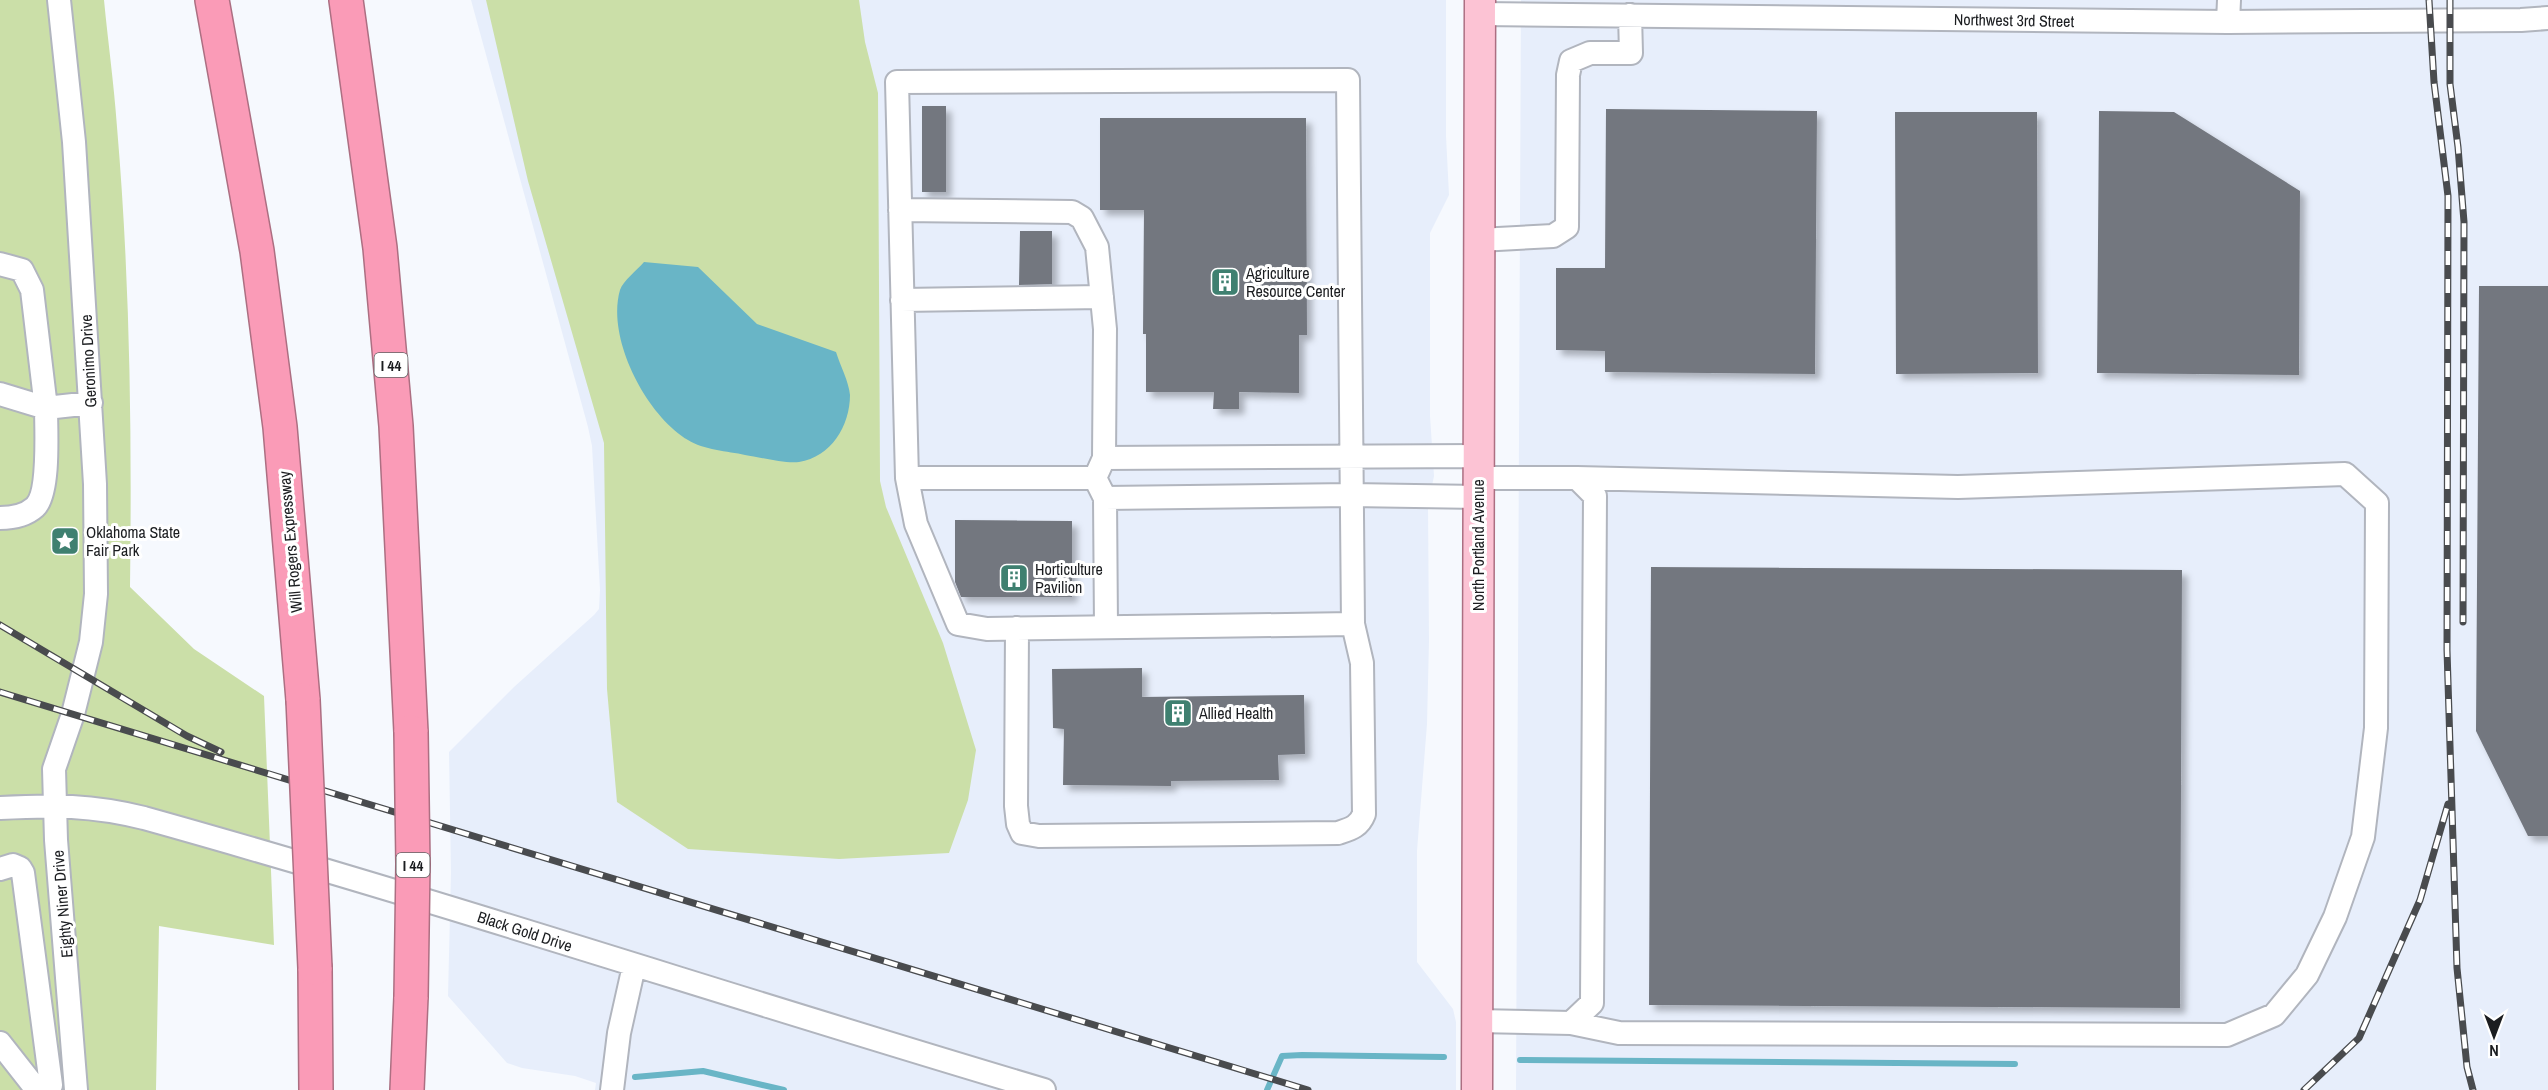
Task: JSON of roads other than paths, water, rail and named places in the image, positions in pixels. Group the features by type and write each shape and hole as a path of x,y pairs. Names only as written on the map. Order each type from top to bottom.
{"highway":[{"name":"Will Rogers Expressway","path":"212,0 257,251 278,415 303,700 315,969 316,1090"},
{"name":"I 44","path":"346,0 380,248 394,402 411,732 413,864 407,1090"}],"main road":[{"name":"North Portland Avenue","path":"1477,1090 1480,7"}],"street":[{"name":"Geronimo Drive","path":"59,0 74,141 95,484 96,594 91,642 71,721"},
{"name":"Northwest 3rd Street","path":"1480,7 1558,7 1630,15 2228,11 2548,18"},
{"path":"1479,240 1553,236 1567,227 1568,75 1571,61 1590,53 1631,53 1630,15"},
{"path":"1017,628 1016,806 1018,824 1023,833 1039,836 1314,834 1346,831 1362,821 1364,814 1362,663 1353,624 1348,80 897,82 907,478 916,524 958,624 987,629 1017,628 1353,624"},
{"path":"900,210 1072,212 1082,218 1098,247 1105,329 1100,468 1105,498 1106,627"},
{"path":"0,264 22,270 32,290 46,408 44,490 37,506 16,518 0,518"},
{"path":"902,300 1102,297"},
{"path":"0,394 46,408 91,403"},
{"path":"907,478 1351,456 1479,477 1958,487 2345,474 2377,503 2376,728 2363,837 2335,917 2307,975 2274,1015 2227,1035 1619,1033 1562,1023 1477,1021"},
{"path":"1105,498 1352,495 1479,477"},
{"path":"1562,1023 1592,1003 1595,496 1577,478"},
{"name":"Eighty Niner Drive","path":"71,721 54,769 76,1090"},
{"name":"Black Gold Drive","path":"0,808 55,805 97,807 144,818 474,915 633,966 1044,1090"},
{"path":"0,869 12,865 20,868 23,873 51,1085 47,1090"},
{"path":"612,1090 619,1033 633,966"},
{"path":"0,1043 37,1090"}],"water":[{"path":"644,262 698,267 757,324 836,352 850,395 847,418 829,447 810,459 799,462 780,461 701,446 672,428 644,394 633,374 624,352 619,330 617,309 620,290 627,279"}],"waterway":[{"path":"1267,1090 1282,1056 1444,1057"},
{"path":"1520,1060 2015,1064"},
{"path":"635,1077 703,1071 784,1090"}],"railway":[{"path":"2429,0 2434,82 2448,196 2447,650 2457,968 2467,1067 2473,1090"},
{"path":"2450,0 2450,84 2464,222 2463,622"},
{"path":"0,625 187,736 221,752"},
{"path":"0,692 1308,1090"},
{"path":"2304,1090 2359,1038 2420,900 2448,804"}],"place":[{"name":"Agriculture Resource Center","path":"1225,282"},
{"name":"Oklahoma State Fair Park","path":"65,541"},
{"name":"Horticulture Pavilion","path":"1014,578"},
{"name":"Allied Health","path":"1178,713"}]}
